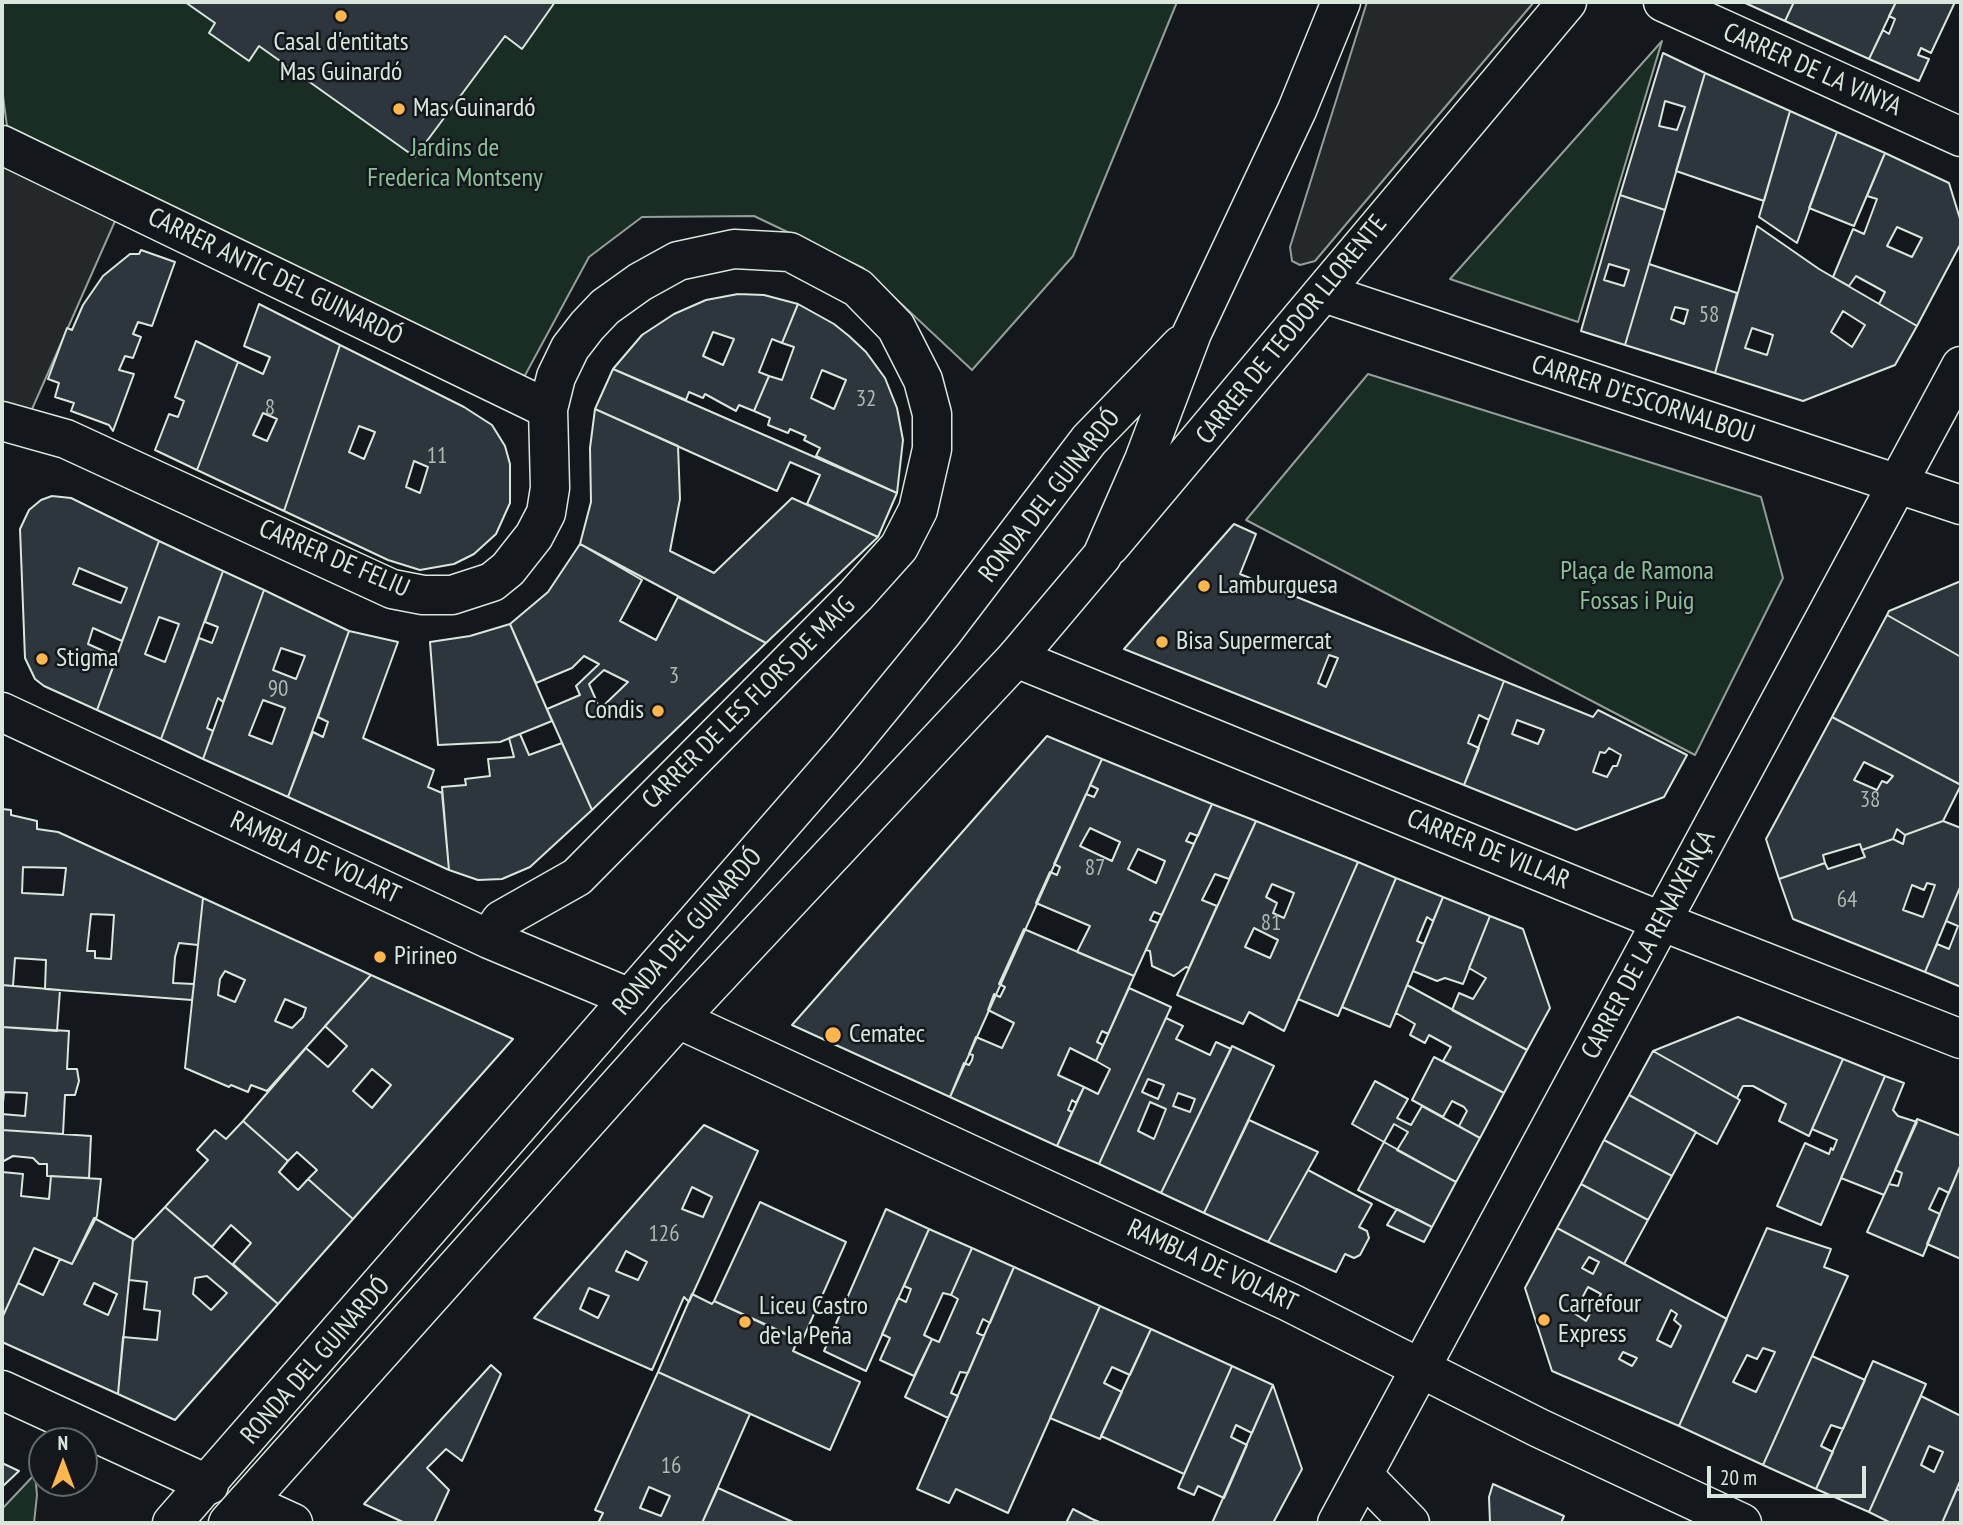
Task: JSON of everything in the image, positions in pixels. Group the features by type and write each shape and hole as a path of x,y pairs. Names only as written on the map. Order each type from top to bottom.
{"street":[{"name":"RONDA DEL GUINARDÓ","path":"1102,556 1144,460 1192,333 1292,123 1341,2"},
{"name":"CARRER DE TEODOR LLORENTE","path":"1016,658 1567,2"},
{"name":"CARRER DE LA VINYA","path":"1664,2 1961,137"},
{"name":"CARRER ANTIC DEL GUINARDÓ","path":"2,145 548,410"},
{"name":"CARRER DE FELIU","path":"2,421 66,439 391,589 423,596 452,596 492,582 508,569 534,536 546,513 550,488 548,410 556,377 570,348 605,307 640,282 678,261 734,249 790,252 858,288 896,327 910,349 923,380 932,414"},
{"name":"CARRER D'ESCORNALBOU","path":"1324,293 1961,505"},
{"name":"RONDA DEL GUINARDÓ","path":"172,1523 209,1485 924,655 1089,440 1192,333"},
{"name":"CARRER DE LA RENAIXENÇA","path":"1337,1523 1961,366"},
{"name":"CARRER DE LES FLORS DE MAIG","path":"489,939 501,920 577,877 856,596 899,547 918,510 932,449 932,414"},
{"name":"RONDA DEL GUINARDÓ","path":"238,1513 678,1019 1016,658"},
{"name":"CARRER DE VILLAR","path":"1016,658 1663,922 1961,1039"},
{"name":"RAMBLA DE VOLART","path":"2,712 489,939 678,1019 1277,1296 1421,1371 1742,1523"},
{"path":"2,1390 209,1485 238,1513 293,1523"},
{"path":"1364,1476 1410,1523"}],"green space":[{"name":"Jardins de Frederica Montseny","path":"2,2 1177,2 1073,256 972,370 863,268 754,216 642,217 589,257 523,379 7,126 2,89"},
{"path":"1662,41 1578,322 1450,279"},
{"name":"Plaça de Ramona Fossas i Puig","path":"1368,374 1761,497 1783,578 1695,755 1246,520"},
{"path":"28,1481 28,1497 37,1497 34,1523 2,1523 2,1509"}],"shaded area":[{"path":"1367,2 1534,2 1315,261 1300,265 1292,261 1290,247"},
{"path":"2,145 123,203 25,425 2,421"}],"building":[{"name":"Mas Guinardó","path":"185,2 555,2 522,49 505,36 415,157 259,46 249,61 209,33 215,23"},
{"path":"1743,2 1794,2 1785,21"},
{"path":"1794,2 1896,2 1869,59 1785,21"},
{"path":"1896,2 1955,2 1931,53 1921,48 1918,55 1929,59 1919,81 1869,59 1883,30 1889,34 1895,19 1889,16"},
{"path":"1663,53 1705,73 1665,210 1620,195","holes":["1665,101 1685,107 1677,130 1659,126"]},
{"path":"1705,73 1790,111 1764,201 1676,171"},
{"path":"1790,111 1837,132 1797,243 1759,217"},
{"path":"1837,132 1885,153 1854,226 1809,208"},
{"path":"1885,153 1949,183 1961,222 1961,243 1917,326 1879,304 1885,292 1856,276 1849,286 1833,277 1853,229 1864,234 1877,199 1867,196","holes":["1897,227 1922,238 1912,257 1887,246"]},
{"path":"1620,195 1665,210 1625,345 1581,331","holes":["1609,264 1629,270 1624,286 1604,280"]},
{"path":"1757,226 1819,269 1917,326 1895,365 1803,401 1715,373","holes":["1843,311 1865,325 1852,347 1831,332","1752,328 1773,335 1767,355 1745,348"]},
{"path":"141,250 175,262 152,326 138,322 133,334 141,337 133,358 125,356 119,370 134,374 113,431 109,425 71,411 74,403 55,397 59,383 48,379 67,328 72,330 83,305 103,276 130,254 139,254"},
{"path":"1649,264 1737,293 1715,373 1625,345","holes":["1675,307 1688,310 1684,324 1671,319"]},
{"path":"738,294 764,295 798,304 782,343 772,339 759,372 769,376 754,411 739,405 736,411 705,394 703,398 689,392 686,400 613,369 642,335 674,314 706,300","holes":["713,332 734,339 723,365 703,356"]},
{"path":"259,304 340,345 284,511 197,470 238,362 263,374 270,357 244,346","holes":["263,413 277,419 267,441 253,435"]},
{"path":"798,304 834,324 866,352 885,378 897,408 903,440 897,493 816,456 820,448 804,440 806,436 790,429 788,433 768,425 770,418 754,411 769,376 782,380 794,347 782,343","holes":["822,370 846,380 834,409 811,398"]},
{"path":"196,341 238,362 197,470 155,450 169,414 178,417 184,401 175,397"},
{"path":"340,345 464,407 492,425 505,446 510,464 510,503 496,534 474,554 454,564 420,570 388,560 284,511","holes":["359,426 375,432 364,459 349,452","414,461 428,467 420,493 406,487"]},
{"path":"613,369 897,493 878,537 807,504 820,475 790,462 777,491 595,409"},
{"path":"595,409 678,446 680,499 670,551 714,573 792,498 878,537 766,643 580,544 591,502 590,448"},
{"path":"52,496 71,498 159,541 122,641 93,628 88,644 117,657 97,710 44,686 35,679 25,658 20,529 29,510 41,500","holes":["79,568 127,588 121,603 73,584"]},
{"path":"1234,524 1256,534 1240,574 1504,681 1489,720 1479,715 1468,743 1479,748 1464,785 1124,649","holes":["1329,655 1338,658 1326,687 1318,683"]},
{"path":"159,541 223,571 161,739 97,710","holes":["159,617 179,624 165,662 145,654"]},
{"path":"580,544 642,580 620,621 656,640 678,597 766,643 592,810 547,709 580,695 576,686 599,664 584,656 572,668 536,683 510,624 548,592","holes":["604,670 628,682 600,709 589,684"]},
{"path":"223,571 264,590 223,702 218,698 207,728 213,731 203,759 161,739 199,638 212,643 218,627 205,622"},
{"path":"1961,581 1961,657 1887,615 1889,611"},
{"path":"264,590 349,631 288,797 203,759","holes":["281,648 305,656 296,679 273,670","263,700 285,708 272,744 249,735"]},
{"path":"1887,615 1961,657 1961,785 1832,717"},
{"path":"510,624 552,721 500,742 438,745 430,642 470,636"},
{"path":"349,631 398,642 363,738 434,770 428,787 442,793 449,870 288,797 313,732 323,737 328,722 318,717"},
{"path":"1504,681 1593,717 1598,710 1687,755 1664,797 1576,830 1464,785","holes":["1517,720 1544,730 1538,744 1512,734","1609,748 1621,755 1617,766 1613,766 1607,777 1593,772 1600,752 1605,753"]},
{"path":"1832,717 1961,785 1943,821 1905,835 1897,829 1893,839 1862,850 1860,844 1823,855 1825,863 1779,879 1766,839","holes":["1864,762 1893,776 1887,783 1882,781 1877,790 1854,780"]},
{"path":"520,734 529,755 562,743 592,810 530,867 502,879 478,880 449,870 442,787 466,785 465,779 490,776 488,759 514,757 509,738"},
{"path":"1047,736 1102,759 950,1097 792,1025"},
{"path":"1102,759 1212,804 1198,836 1190,833 1186,841 1194,844 1162,915 1154,912 1150,920 1158,923 1134,976 1077,952 1090,926 1036,903 1050,872 1057,875 1060,867 1054,864 1086,794 1094,797 1098,789 1090,785","holes":["1090,828 1120,842 1112,861 1080,846","1138,849 1165,861 1156,883 1128,869"]},
{"path":"1212,804 1256,821 1229,879 1215,874 1202,900 1217,906 1189,968 1186,967 1174,976 1152,966 1150,951 1146,950"},
{"path":"2,809 11,810 11,815 37,821 37,829 58,832 203,898 198,945 179,943 175,957 173,983 194,984 192,1000 45,989 46,960 15,958 13,986 2,985","holes":["23,867 66,868 63,895 22,893","91,914 114,915 111,959 95,958 95,951 87,951"]},
{"path":"1256,821 1358,862 1284,1031 1249,1012 1243,1024 1177,995","holes":["1272,884 1294,893 1284,918 1273,913 1277,903 1266,897","1254,928 1278,940 1270,958 1245,947"]},
{"path":"1943,821 1961,828 1961,885 1925,972 1793,919 1779,879 1825,863 1828,869 1865,857 1862,850 1893,839 1903,844 1905,835","holes":["1927,883 1935,885 1923,917 1903,910 1912,885 1924,890"]},
{"path":"1358,862 1396,878 1338,1016 1298,999"},
{"path":"1396,878 1443,897 1433,921 1427,917 1417,941 1424,944 1390,1027 1342,1007"},
{"path":"1961,885 1961,987 1925,972 1937,944 1949,949 1958,926 1946,921"},
{"path":"1443,897 1490,916 1463,984 1445,978 1437,981 1413,971"},
{"path":"203,898 371,975 267,1091 251,1085 248,1092 231,1085 229,1087 185,1068","holes":["225,971 245,980 235,1002 218,995 220,979","285,999 306,1008 303,1017 292,1028 275,1021"]},
{"path":"1490,916 1523,929 1550,1008 1527,1050 1452,1010 1459,993 1473,999 1486,978 1469,968"},
{"path":"1024,929 1134,976 1108,1034 1102,1031 1097,1042 1103,1045 1096,1061 1070,1048 1058,1075 1084,1087 1076,1103 1072,1100 1068,1110 1072,1112 1057,1146 950,1097 964,1063 969,1065 972,1060 973,1055 969,1054 976,1037 1002,1048 1014,1023 988,1010 994,994 1000,997 1005,987 999,984"},
{"path":"371,975 513,1039 353,1219 308,1179 317,1170 297,1152 288,1161 243,1121 306,1048 328,1067 347,1046 325,1026","holes":["372,1069 391,1085 372,1108 353,1091"]},
{"path":"2,985 60,990 57,1031 2,1027"},
{"path":"1407,985 1527,1050 1504,1093 1443,1061 1451,1047 1429,1035 1425,1043 1410,1035 1415,1024 1396,1013"},
{"path":"1129,988 1171,1007 1099,1164 1057,1146 1084,1087 1098,1094 1110,1069 1096,1061"},
{"path":"1738,1017 1843,1059 1809,1136 1779,1121 1786,1104 1753,1086 1743,1086 1737,1098 1653,1051"},
{"path":"1166,1018 1183,1026 1176,1039 1210,1055 1216,1042 1231,1049 1161,1193 1099,1164","holes":["1148,1079 1164,1085 1158,1099 1142,1092","1178,1093 1195,1099 1190,1112 1173,1106","1150,1102 1166,1109 1154,1139 1138,1131"]},
{"path":"2,1027 69,1031 67,1069 77,1069 79,1081 75,1095 65,1095 63,1134 2,1130","holes":["4,1092 27,1093 25,1116 2,1114"]},
{"path":"1232,1046 1274,1066 1204,1213 1161,1193"},
{"path":"1653,1051 1740,1100 1717,1144 1629,1095"},
{"path":"1434,1057 1504,1093 1480,1138 1459,1126 1467,1111 1464,1107 1452,1101 1443,1117 1412,1100"},
{"path":"1843,1059 1885,1076 1821,1225 1777,1206 1805,1143 1829,1154 1831,1148 1833,1150 1837,1140 1812,1129"},
{"path":"1885,1076 1904,1083 1893,1110 1898,1116 1917,1122 1884,1195 1841,1178"},
{"path":"1375,1081 1408,1099 1397,1118 1411,1125 1422,1106 1480,1138 1456,1182 1397,1150 1408,1132 1394,1124 1384,1142 1352,1124"},
{"path":"1629,1095 1696,1132 1672,1176 1604,1140"},
{"path":"1917,1119 1961,1136 1961,1164 1949,1193 1939,1188 1929,1209 1940,1214 1923,1256 1867,1232 1889,1184 1898,1186 1902,1173 1895,1170"},
{"path":"1249,1120 1318,1152 1268,1242 1204,1213"},
{"path":"243,1121 288,1161 279,1172 298,1190 308,1179 353,1219 278,1304 233,1264 251,1243 231,1225 212,1247 165,1207 208,1160 197,1150 215,1130 226,1139"},
{"path":"704,1125 758,1151 689,1302 684,1297 652,1370 534,1318","holes":["692,1187 712,1197 703,1217 682,1209","626,1251 647,1262 638,1280 616,1271","589,1288 609,1296 598,1318 580,1309"]},
{"path":"2,1130 91,1136 89,1178 47,1176 47,1164 39,1164 33,1158 13,1156 2,1162"},
{"path":"1604,1140 1672,1176 1648,1220 1581,1184"},
{"path":"1384,1142 1456,1182 1432,1227 1358,1190"},
{"path":"1961,1164 1961,1259 1927,1244"},
{"path":"1308,1170 1372,1204 1359,1227 1367,1231 1369,1238 1360,1255 1354,1258 1345,1254 1336,1272 1268,1242"},
{"path":"2,1172 23,1174 21,1196 49,1199 51,1176 101,1179 97,1216 72,1264 34,1248 2,1318"},
{"path":"1581,1184 1648,1220 1624,1264 1557,1228"},
{"path":"760,1202 846,1242 802,1341 714,1301"},
{"path":"165,1207 278,1304 175,1420 118,1394 123,1337 157,1340 160,1311 144,1309 147,1282 129,1280 133,1241","holes":["207,1276 227,1293 211,1310 193,1294 195,1278"]},
{"path":"886,1209 929,1229 866,1371 824,1351"},
{"path":"1397,1209 1432,1227 1424,1242 1387,1225"},
{"path":"94,1218 133,1239 118,1394 2,1342 2,1318 18,1283 43,1295 60,1259 72,1264","holes":["94,1283 117,1294 108,1315 84,1304"]},
{"path":"1557,1228 1727,1319 1679,1426 1552,1371 1525,1288","holes":["1589,1257 1599,1262 1593,1274 1582,1268","1588,1287 1601,1294 1586,1321 1574,1313","1671,1310 1677,1314 1674,1320 1681,1326 1671,1347 1657,1340","1623,1352 1637,1358 1632,1366 1619,1359"]},
{"path":"1767,1228 1831,1249 1824,1267 1848,1276 1763,1465 1679,1426","holes":["1763,1348 1775,1352 1756,1392 1733,1382 1747,1355 1757,1359"]},
{"path":"929,1229 972,1248 951,1295 943,1293 924,1335 932,1339 914,1376 880,1360 890,1338 882,1334 898,1298 906,1302 911,1289 904,1286"},
{"path":"972,1248 1014,1267 990,1323 983,1319 977,1333 984,1336 968,1373 960,1372 951,1393 958,1396 948,1418 905,1397 932,1339 939,1342 958,1299 951,1295"},
{"path":"1014,1267 1100,1306 1008,1513 956,1489 949,1503 917,1489"},
{"path":"692,1294 712,1304 714,1301 798,1340 793,1351 860,1382 830,1450 658,1372"},
{"path":"1100,1306 1151,1329 1130,1375 1112,1367 1104,1383 1122,1392 1100,1439 1050,1418"},
{"path":"1151,1329 1232,1366 1184,1474 1101,1436"},
{"path":"1812,1356 1865,1380 1843,1429 1831,1425 1821,1446 1833,1452 1816,1489 1763,1465"},
{"path":"1873,1361 1926,1384 1869,1512 1816,1489"},
{"path":"491,1365 501,1374 462,1461 446,1449 427,1468 449,1490 434,1523 405,1523 364,1504"},
{"path":"1232,1366 1273,1385 1252,1433 1236,1425 1231,1437 1247,1445 1224,1498 1198,1486 1194,1495 1178,1488"},
{"path":"658,1372 750,1414 702,1523 598,1523 603,1513 595,1510","holes":["649,1487 670,1496 661,1516 640,1508"]},
{"path":"1273,1385 1302,1469 1273,1523 1212,1523"},
{"path":"1921,1396 1961,1416 1961,1479 1942,1523 1891,1523 1869,1512","holes":["1929,1446 1943,1452 1934,1472 1921,1465"]},
{"path":"2,1463 19,1471 2,1487"},
{"path":"1493,1484 1564,1516 1561,1523 1490,1523 1489,1497"},
{"path":"718,1488 795,1523 702,1523"},
{"path":"1957,1489 1961,1491 1961,1523 1942,1523"},
{"path":"1073,1509 1092,1519 1102,1523 1066,1523"}],"place":[{"name":"Casal d'entitats Mas Guinardó","path":"341,16"},
{"name":"Mas Guinardó","path":"399,109"},
{"name":"Lamburguesa","path":"1204,586"},
{"name":"Bisa Supermercat","path":"1162,642"},
{"name":"Stigma","path":"42,659"},
{"name":"Condis","path":"658,711"},
{"name":"Pirineo","path":"380,957"},
{"name":"Cematec","path":"833,1035"},
{"name":"Carrefour Express","path":"1544,1320"},
{"name":"Liceu Castro de la Peña","path":"745,1322"}]}
